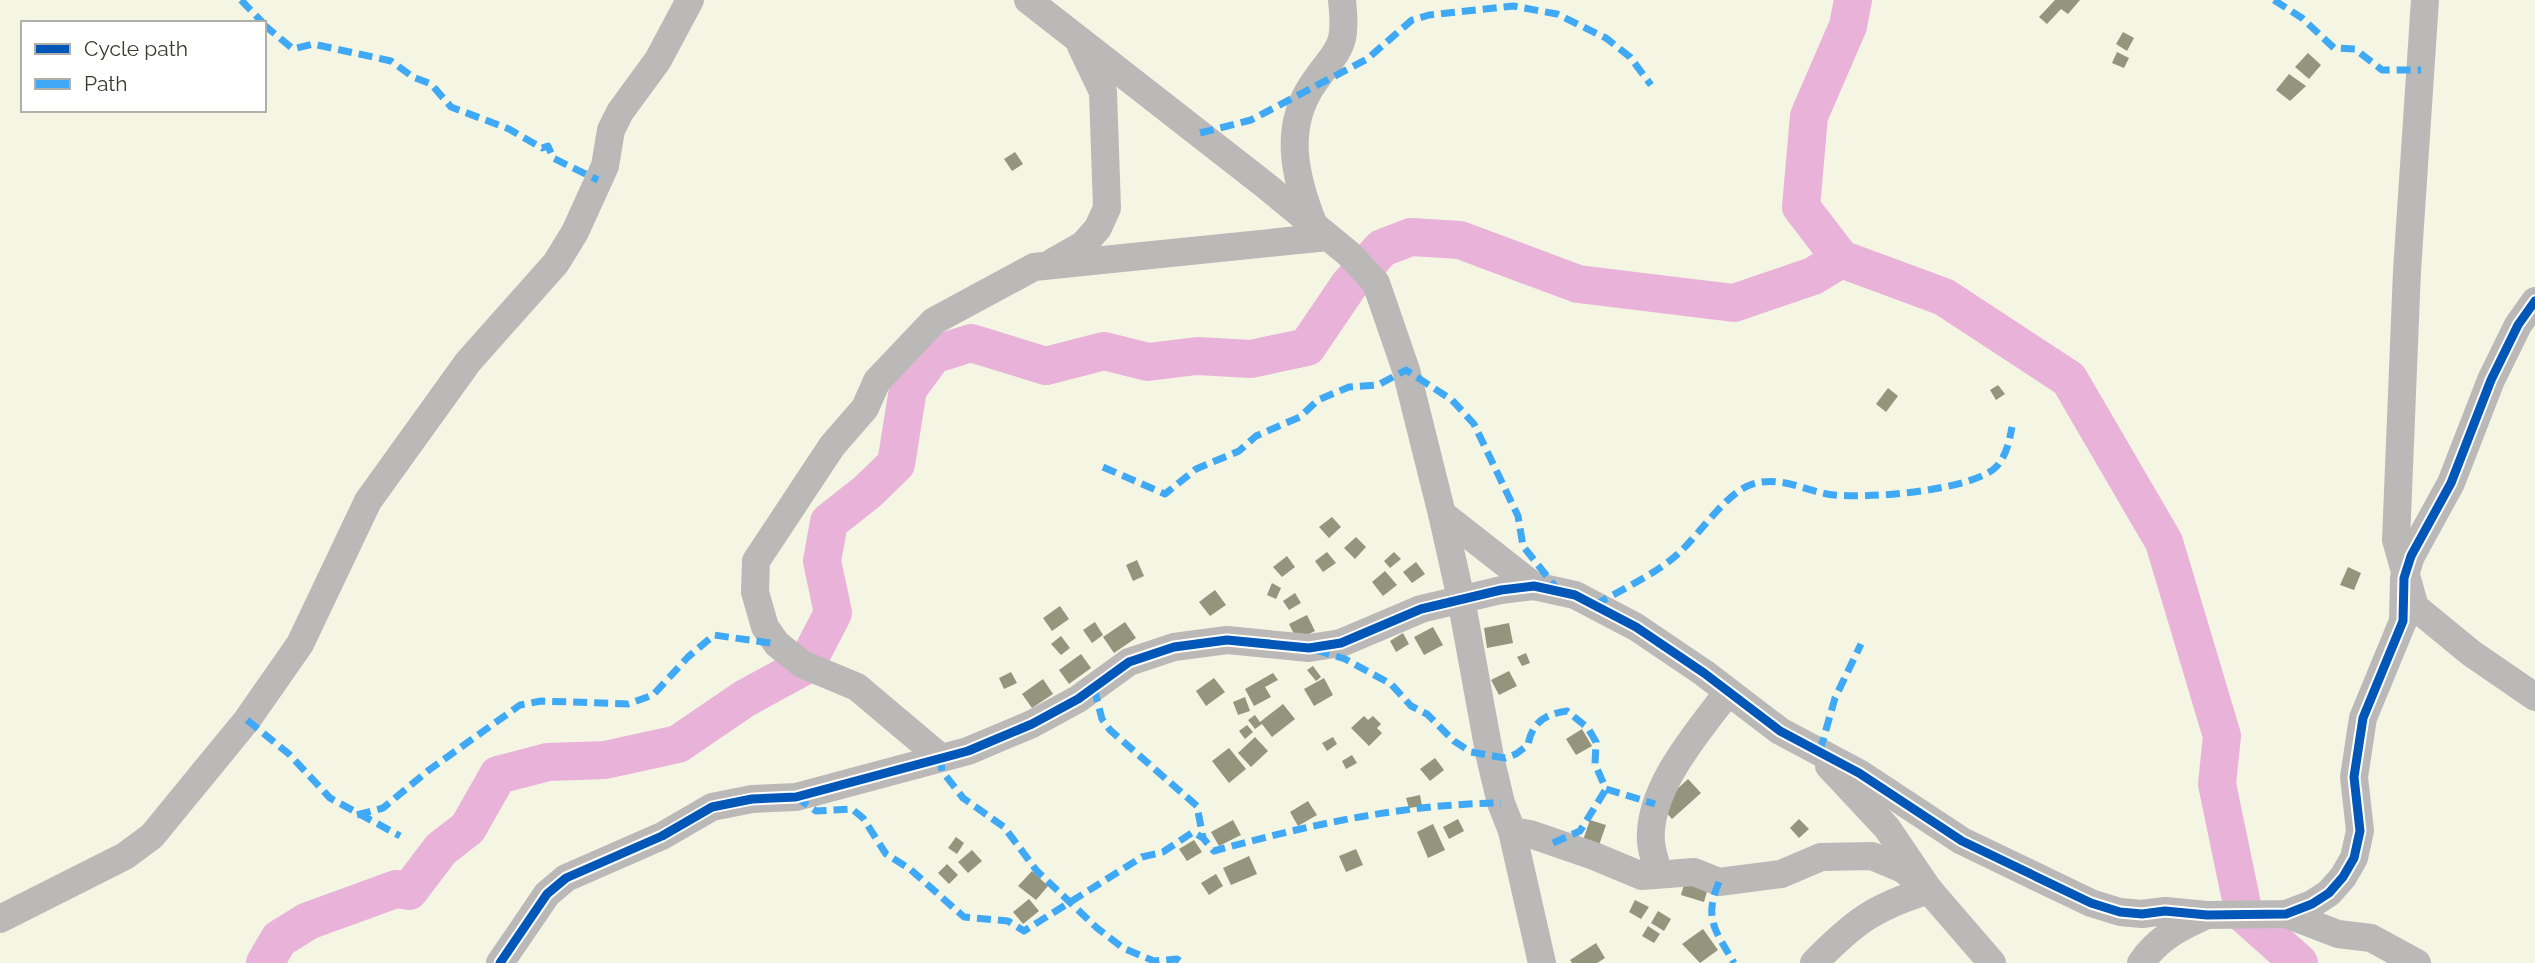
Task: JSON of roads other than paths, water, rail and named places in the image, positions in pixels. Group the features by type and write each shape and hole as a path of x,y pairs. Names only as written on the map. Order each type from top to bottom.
{"street":[{"path":"0,919 125,856 152,836 247,720 300,644 342,551 376,489 468,362 556,264 575,232 605,166 611,130 620,111 658,60 691,0"},
{"path":"1028,0 1331,239 1376,283 1406,370 1442,514 1461,599 1490,757 1501,803 1512,831 1544,962"},
{"path":"1331,239 1299,188 1293,156 1298,125 1310,89 1329,67 1342,43 1345,23 1342,0"},
{"path":"2425,0 2400,396 2396,540 2404,578 2415,607 2471,653 2535,697"},
{"path":"1044,267 1083,245 1098,228 1107,208 1104,92 1078,41"},
{"path":"940,757 857,687 802,663 776,644 765,627 755,592 756,561 832,446 865,408 877,380 903,350 934,321 1034,267 1331,239"},
{"path":"500,963 547,894 566,878 662,836 712,807 752,799 796,797 993,742 1078,699 1129,662 1150,653 1202,641 1227,640 1309,648 1341,643 1421,609 1534,586 1557,589 1595,604 1645,633 1756,715 1859,773 1962,841 2091,904 2120,912 2286,914 2312,904 2329,893 2354,858 2360,831 2354,777 2363,718 2403,621 2404,578 2411,556 2451,483 2491,380 2518,325 2535,301"},
{"path":"1442,514 1534,586"},
{"path":"1658,874 1651,842 1655,804 1684,750 1728,692"},
{"path":"1803,743 1887,828 1929,890 1992,963"},
{"path":"1512,831 1530,834 1594,856 1642,876 1694,872 1719,882 1781,874 1821,857 1839,854 1871,856 1903,869 1929,890"},
{"path":"1814,963 1858,920 1901,898 1929,890"},
{"path":"2286,914 2338,934 2371,938 2417,963"},
{"path":"2141,963 2157,942 2177,928 2207,915"}],"waterway":[{"path":"1853,0 1848,26 1809,116 1801,207 1841,259 1944,297 2069,379 2164,542 2222,736 2217,784 2244,914 2299,963"},
{"path":"265,963 279,939 308,921 396,889 409,891 441,849 468,828 498,775 548,762 605,760 678,744 744,699 806,665 833,613 822,561 829,522 867,492 896,464 908,389 933,355 971,343 1046,366 1104,351 1148,362 1197,356 1251,359 1307,347 1349,285 1382,248 1411,237 1460,240 1578,284 1734,303 1813,276 1841,259"}]}
